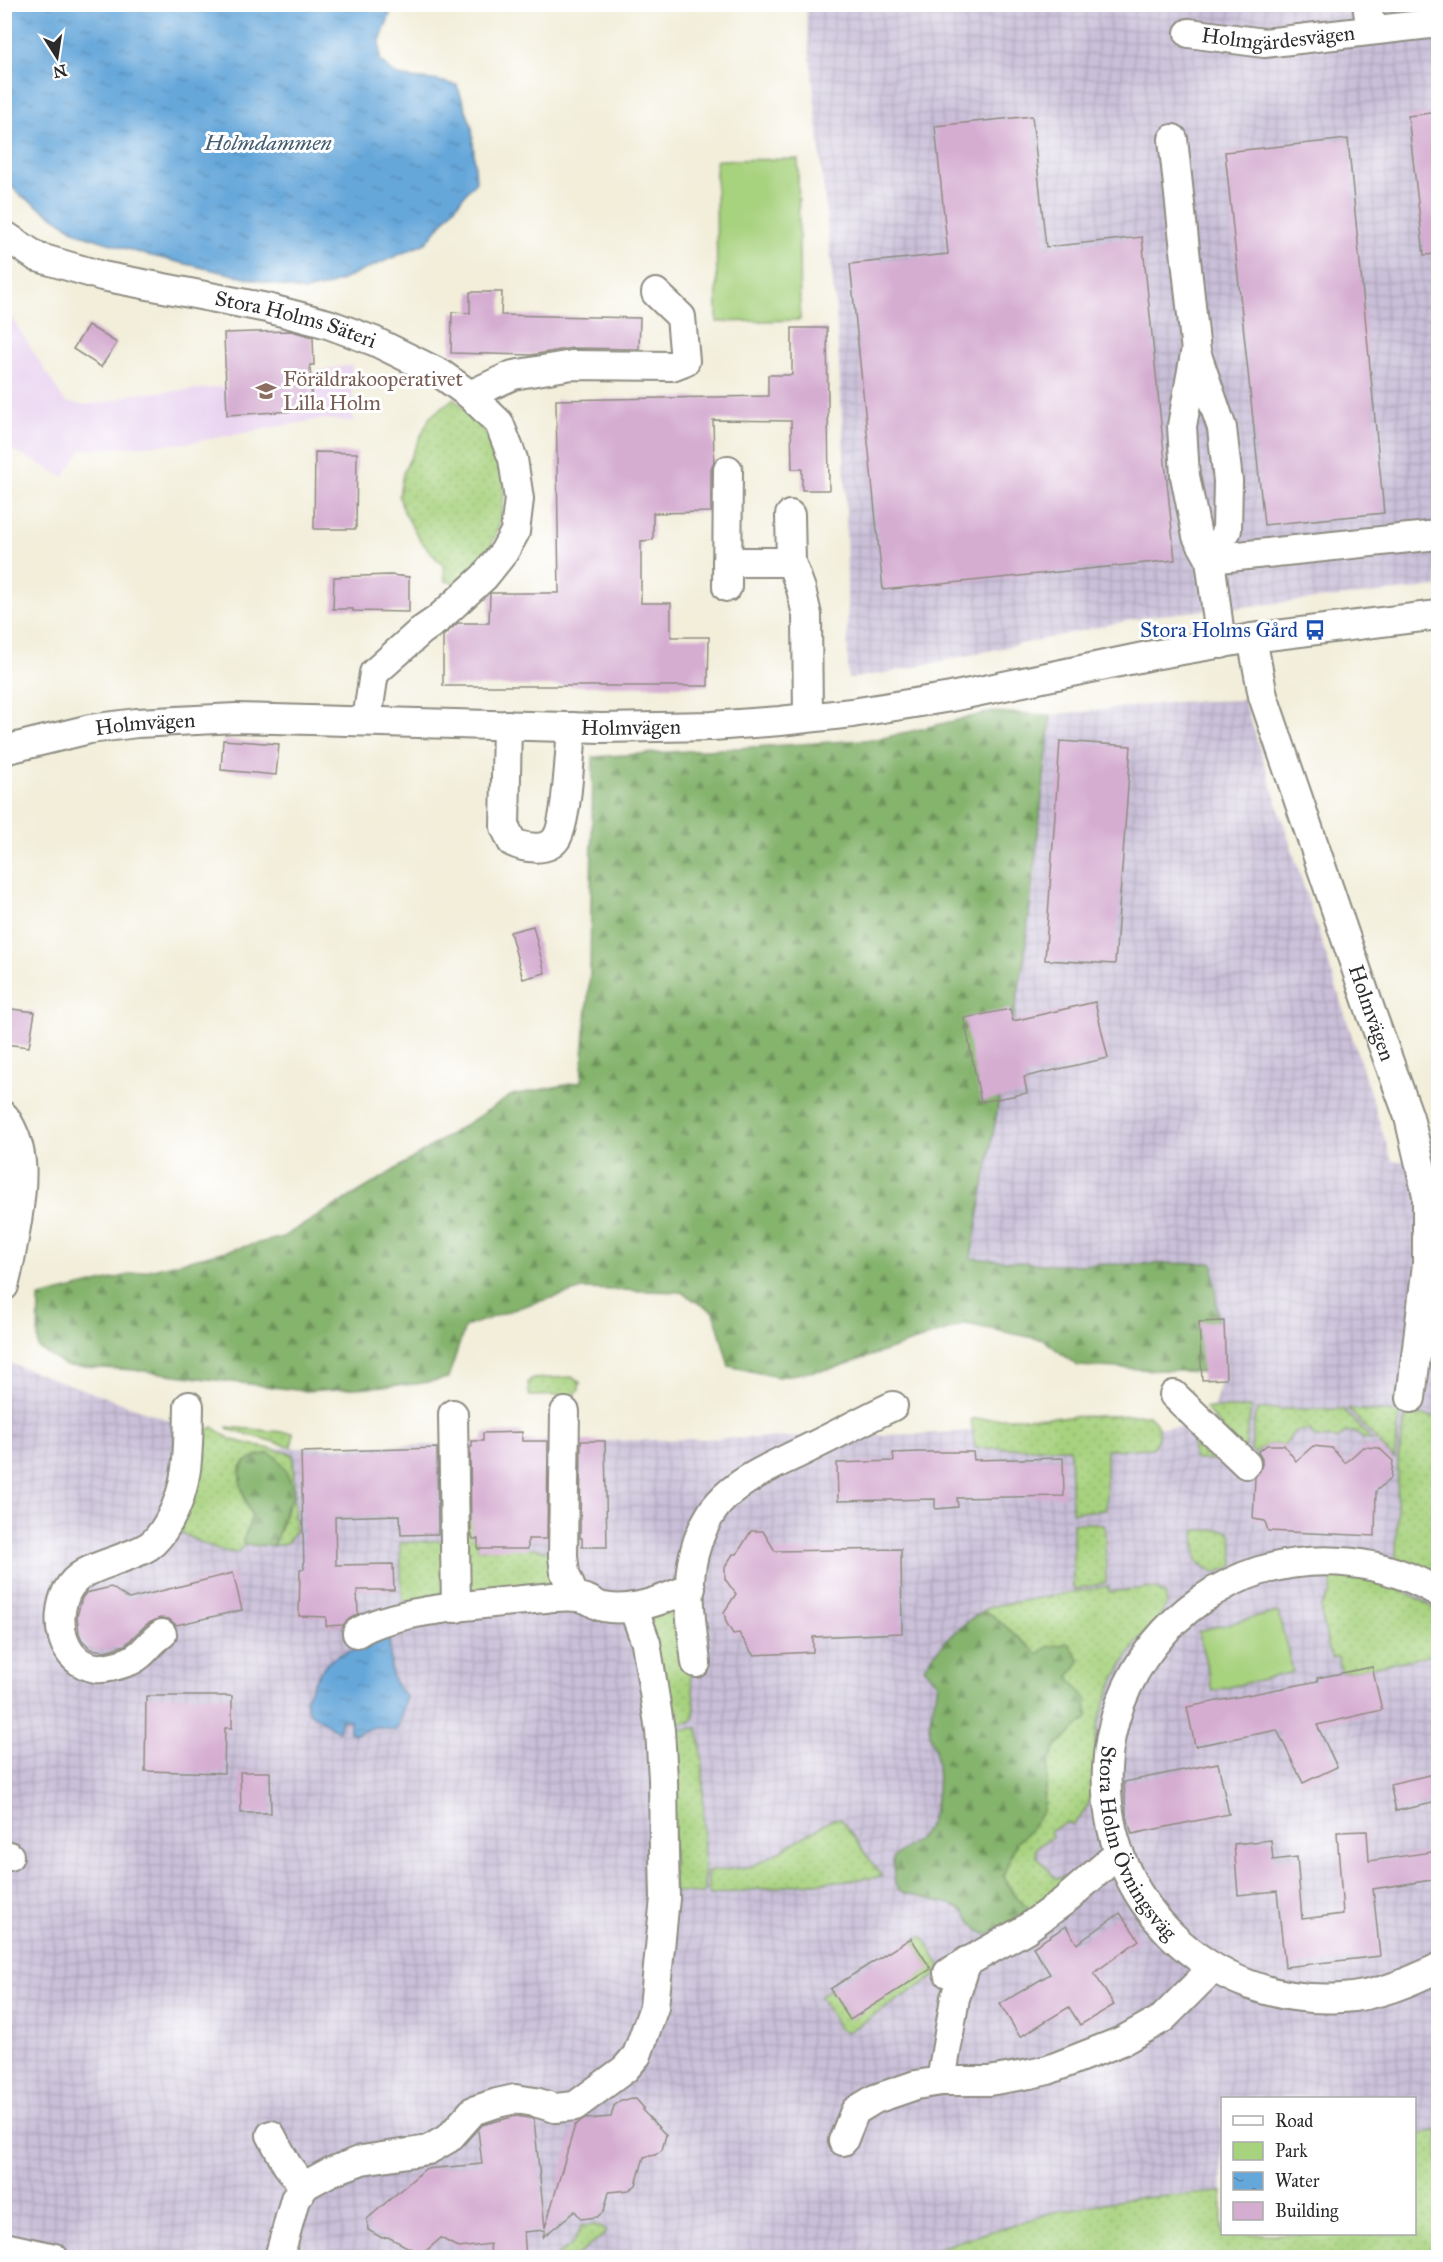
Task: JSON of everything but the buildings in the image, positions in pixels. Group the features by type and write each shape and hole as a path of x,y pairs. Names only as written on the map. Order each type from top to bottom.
{"street":[{"name":"Holmgärdesvägen","path":"1189,33 1264,43 1369,17 1438,23"},
{"path":"1173,139 1196,352 1222,428 1228,481 1227,530 1210,559"},
{"name":"Stora Holms Säteri","path":"4,235 37,257 102,276 267,308 328,324 374,341 441,374 470,395 499,423 513,459 519,499 515,532 504,552 484,577 375,673 367,720"},
{"path":"470,395 513,375 572,365 672,366 685,361 681,317 656,293"},
{"path":"1196,352 1182,426 1185,476 1197,536 1210,559 1221,644"},
{"path":"728,471 727,575 791,562"},
{"path":"790,514 791,562 807,615 808,717"},
{"path":"1210,559 1438,535"},
{"name":"Holmvägen","path":"4,750 90,729 136,723 236,718 572,727 712,726 808,717 951,697 1154,655 1252,638 1438,615"},
{"name":"Holmvägen","path":"1252,638 1263,696 1409,1117 1427,1195 1427,1264 1411,1398"},
{"path":"507,725 505,827 512,842 522,846 544,847 555,841 562,825 572,727"},
{"path":"4,1116 14,1130 23,1167 22,1185 4,1286"},
{"path":"1174,1395 1246,1464"},
{"path":"162,1634 153,1640 139,1658 98,1669 84,1664 68,1650 61,1630 61,1617 67,1592 76,1578 151,1545 163,1531 176,1509 183,1488 187,1467 189,1406"},
{"path":"696,1663 690,1612 694,1553 704,1527 717,1505 737,1486 893,1406"},
{"path":"565,1412 562,1556 565,1573 574,1596"},
{"path":"453,1414 456,1608"},
{"name":"Stora Holm Övningsväg","path":"1438,1592 1411,1578 1363,1563 1334,1560 1306,1561 1275,1566 1244,1576 1216,1590 1190,1608 1165,1631 1143,1657 1127,1687 1115,1719 1108,1752 1106,1786 1110,1820 1119,1852 1134,1888 1150,1911 1182,1946 1213,1968 1243,1983 1275,1993 1309,1998 1342,1998 1376,1993 1408,1983 1438,1968"},
{"path":"357,1633 365,1628 400,1617 456,1608 574,1596 602,1607 633,1607 691,1588"},
{"path":"279,2258 295,2199 304,2187 330,2172 362,2160 428,2150 449,2138 473,2111 496,2103 515,2099 555,2108 574,2106 625,2069 637,2055 654,2007 665,1898 660,1730 646,1643 633,1607"},
{"path":"940,2080 955,1998 958,1967 1026,1929 1065,1901 1119,1852"},
{"path":"843,2141 855,2111 874,2099 916,2085 940,2080 988,2081 1048,2070 1122,2042 1163,2018 1213,1968"},
{"path":"272,2135 287,2165 304,2187"},
{"path":"4,2247 54,2258"}],"shaded area":[{"path":"805,5 1438,5 1438,587 1149,616 892,672 848,679 846,492 836,311"},
{"name":"Föräldrakooperativet Lilla Holm","path":"4,305 65,402 84,405 107,402 134,394 225,387 352,365 353,422 322,419 187,443 81,450 64,477 5,446"},
{"path":"1244,700 1392,1161 1438,1161 1438,2257 5,2257 4,1361 250,1449 922,1434 1065,1425 1209,1428 1222,1373 1213,1263 1055,1265 971,1259 1024,960 1051,715 1177,702"}],"green space":[{"path":"798,159 800,320 717,322 716,160"},
{"path":"454,398 482,428 496,448 504,477 504,495 498,529 491,545 474,570 454,583 445,581 444,567 420,540 403,510 399,496 403,473 430,417"},
{"path":"990,712 1051,715 1024,960 971,1258 1055,1265 1213,1263 1222,1373 1077,1366 1044,1340 966,1324 835,1368 777,1377 729,1366 714,1312 681,1292 583,1289 527,1305 465,1327 448,1378 417,1384 305,1391 135,1370 66,1366 38,1348 39,1297 283,1237 377,1181 512,1095 581,1082 590,971 593,757 879,739"},
{"path":"572,1377 580,1382 579,1390 575,1395 530,1396 529,1394 528,1382 531,1379"},
{"path":"1205,1408 1251,1408 1244,1455"},
{"path":"1260,1409 1343,1409 1372,1440 1364,1439 1355,1432 1345,1432 1338,1439 1315,1438 1310,1430 1295,1431 1284,1445 1267,1445 1255,1454 1251,1450 1255,1416"},
{"path":"1348,1409 1400,1413 1394,1459"},
{"path":"1406,1414 1438,1417 1438,1577 1396,1560 1398,1458"},
{"path":"1148,1415 1155,1422 1158,1430 1157,1439 1152,1448 1106,1450 1106,1510 1072,1512 1070,1448 975,1448 971,1419"},
{"path":"1192,1423 1222,1459 1197,1460 1193,1457"},
{"path":"213,1427 232,1440 293,1454 295,1531 287,1543 274,1546 290,1499 259,1455 245,1462 240,1469 245,1500 252,1516 243,1541 244,1545 237,1552 217,1549 180,1532 201,1443 207,1430"},
{"path":"227,1427 293,1433 292,1447 228,1429"},
{"path":"269,1453 283,1465 295,1495 285,1509 274,1546 244,1545 243,1541 252,1516 241,1486 240,1472 242,1466 252,1458"},
{"path":"461,1502 472,1502 473,1538 478,1539 478,1549 517,1547 554,1554 562,1583 469,1594"},
{"path":"1073,1523 1096,1523 1105,1526 1106,1583 1075,1589 1073,1587"},
{"path":"1197,1530 1227,1530 1232,1535 1234,1565 1231,1568 1214,1573 1197,1561 1194,1532"},
{"path":"444,1540 448,1578 441,1597 405,1602 402,1596 400,1543"},
{"path":"1331,1576 1360,1578 1387,1585 1413,1596 1438,1611 1438,1654 1342,1673 1338,1657 1331,1658 1320,1608 1331,1593"},
{"path":"1108,1586 1109,1592 1156,1589 1165,1594 1167,1604 1129,1654 1107,1697 1097,1731 1093,1782 1087,1806 1081,1816 1071,1825 1069,1822 1050,1831 1052,1837 1036,1848 1036,1855 1055,1878 1074,1876 1032,1914 1011,1890 1003,1876 1016,1843 1030,1830 1043,1811 1049,1762 1057,1745 1088,1718 1038,1654 992,1615 982,1611 988,1607"},
{"path":"678,1604 695,1704 694,1718 690,1722 667,1726 649,1611"},
{"path":"982,1611 992,1615 1038,1654 1047,1647 1069,1643 1080,1661 1069,1677 1086,1699 1088,1718 1057,1745 1049,1762 1043,1811 1030,1830 1016,1843 1003,1876 1011,1890 1032,1914 987,1935 978,1930 966,1914 957,1907 899,1890 894,1879 893,1858 924,1833 931,1820 936,1800 937,1770 930,1726 938,1683 924,1667 950,1636"},
{"path":"1278,1612 1293,1672 1213,1691 1198,1631"},
{"path":"698,1728 703,1764 704,1891 701,1894 673,1892 671,1730"},
{"path":"840,1818 882,1877 709,1895 707,1872 749,1867 767,1859 833,1819"},
{"path":"923,1936 940,1966 937,1975 848,2032 839,2029 820,1996 830,1989 850,2019 930,1969 914,1942"},
{"path":"1438,2130 1438,2257 909,2257 1054,2212 1128,2199 1221,2192 1221,2235 1416,2235 1416,2136"},
{"path":"596,2225 605,2230 604,2235 574,2257 555,2257 571,2246 582,2226"}],"water":[{"name":"Holmdammen","path":"4,5 385,5 390,15 380,41 380,60 393,72 404,77 436,80 457,85 472,127 476,181 426,243 328,286 304,291 143,254 80,234 20,195 5,180"},
{"path":"388,1637 392,1675 399,1689 406,1696 397,1731 375,1727 355,1734 350,1732 350,1720 340,1720 339,1732 309,1712 305,1700 316,1678 328,1663 344,1653 368,1648 368,1640"}],"place":[{"name":"Föräldrakooperativet Lilla Holm","path":"266,391"},
{"name":"Stora Holms Gård","path":"1315,630"}]}
